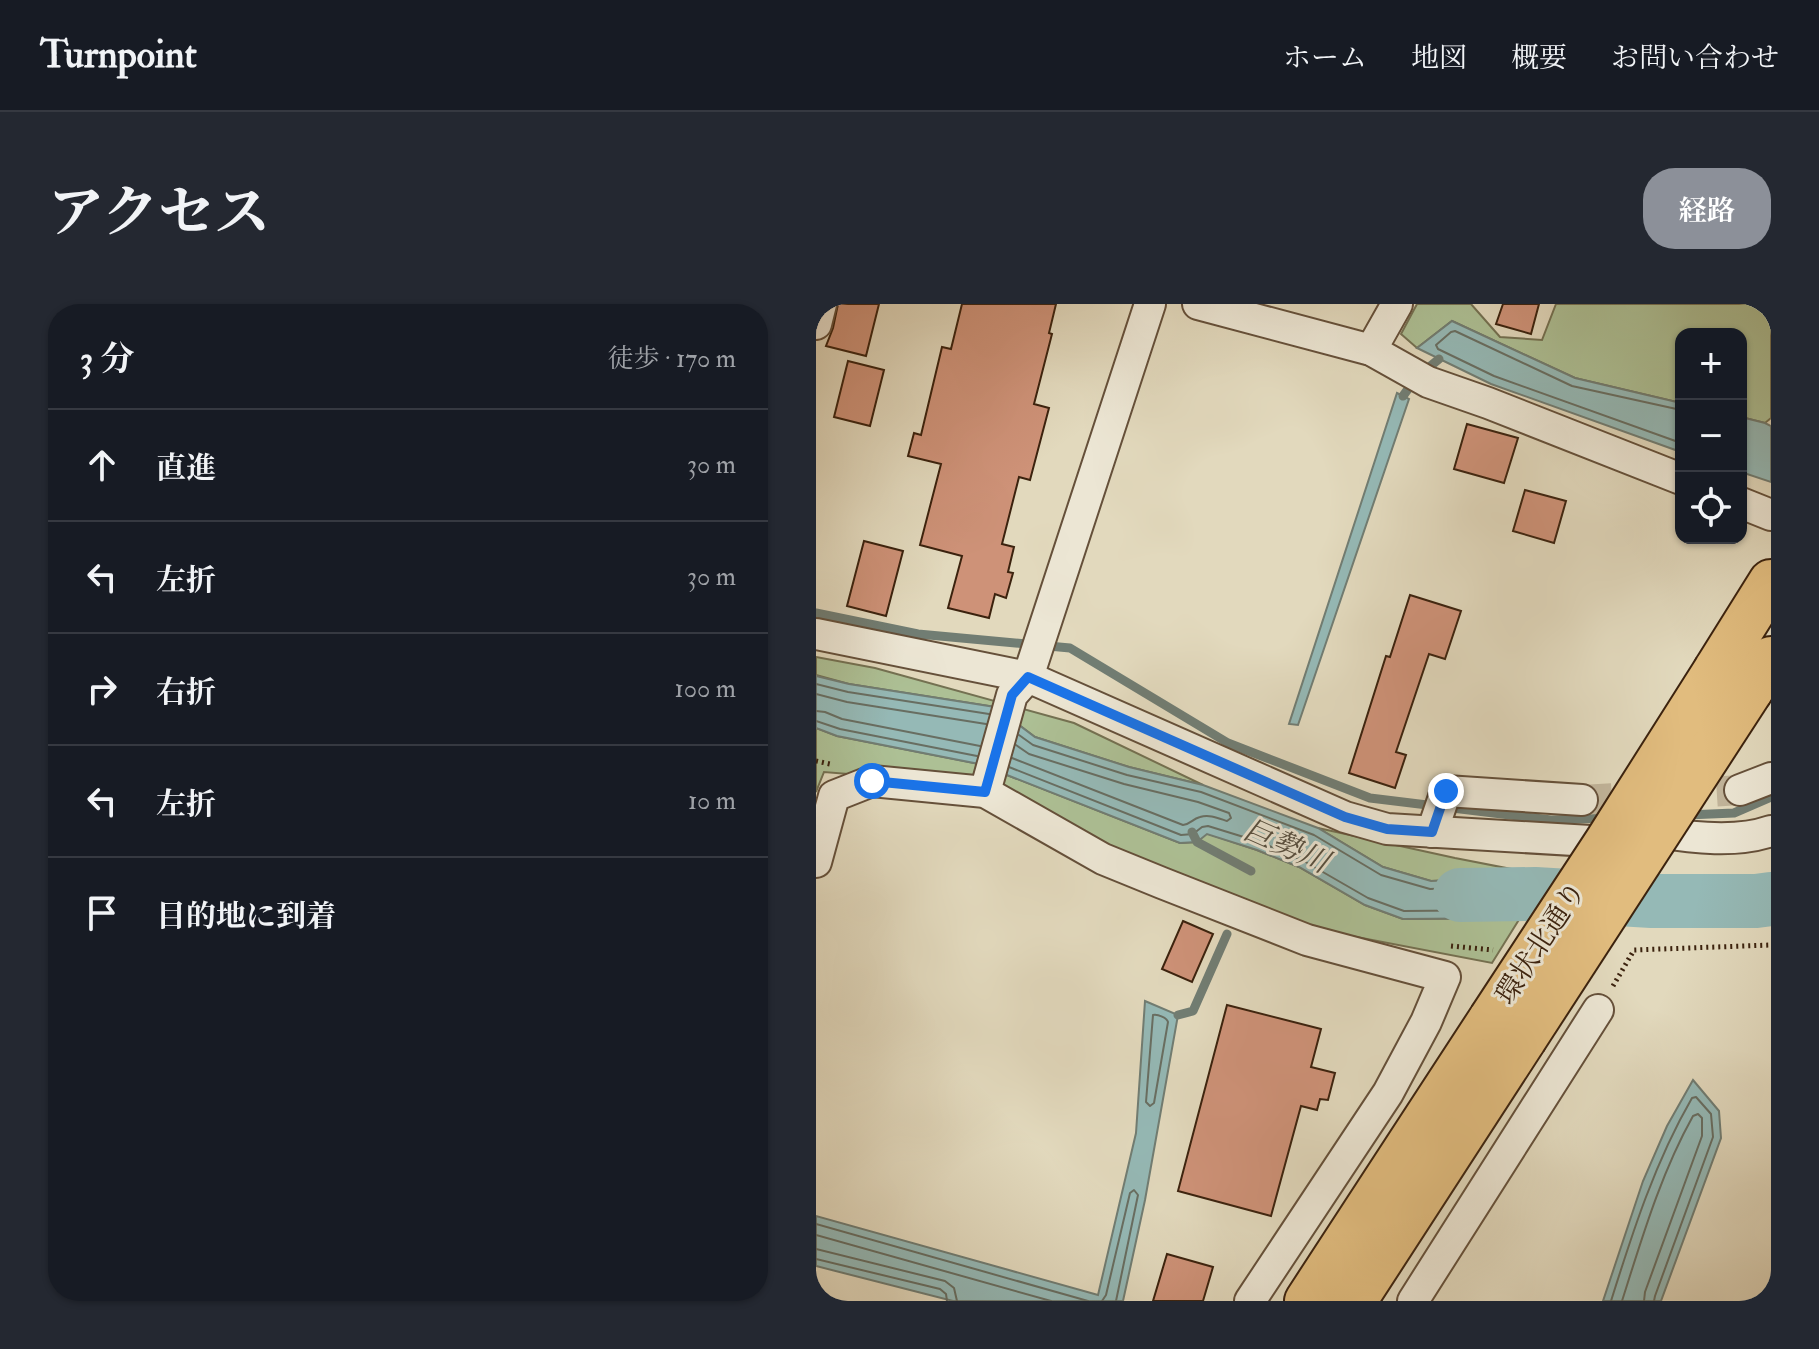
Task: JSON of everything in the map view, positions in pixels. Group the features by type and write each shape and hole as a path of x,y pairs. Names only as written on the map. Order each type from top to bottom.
{"highway":[{"name":"環状北通り","path":"1307,1301 1496,1035 1658,832 1745,673 1771,582"},
{"name":"環状北通り","path":"1354,1301 1485,1098 1496,1035 1607,842 1745,673"}],"street":[{"path":"816,324 821,304"},
{"path":"985,792 1046,621 1150,304"},
{"path":"1198,304 1371,350 1417,376 1675,477"},
{"path":"1371,350 1397,304"},
{"path":"1747,505 1771,515"},
{"path":"816,634 1025,678 1345,817 1387,829 1607,842"},
{"path":"1740,790 1771,778"},
{"path":"816,862 834,796 872,781 985,792 1103,859 1191,895 1307,940 1445,977 1426,1022 1388,1093 1250,1301"},
{"path":"1432,832 1446,791 1582,800"},
{"path":"1658,832 1692,838 1757,836 1771,831"},
{"path":"1413,1301 1598,1010"},
{"path":"1426,1022 1496,1035"},
{"path":"1485,1098 1525,1125"}],"path":[{"path":"816,761 829,764"},
{"path":"1439,944 1499,950"},
{"path":"1619,950 1771,945"},
{"path":"1598,1010 1634,950"}],"green space":[{"path":"1417,304 1471,304 1500,337 1542,340 1556,304 1771,304 1771,418 1765,423 1747,418 1747,328 1675,328 1675,402 1575,378 1452,321 1417,348 1401,334"},
{"path":"816,657 875,668 1074,723 1203,785 1129,767 1035,737 995,707 849,684 816,675"},
{"path":"816,728 837,736 979,764 1180,843 1197,842 1206,833 1299,867 1365,905 1403,919 1520,918 1492,963 1320,930 1124,854 985,785 824,772 816,792"},
{"path":"1318,828 1547,876 1431,881 1383,867"}],"water":[{"path":"1452,321 1575,378 1675,402 1675,450 1491,384 1417,348"},
{"path":"1397,393 1409,399 1298,725 1289,724"},
{"path":"1747,418 1771,426 1771,482 1747,474"},
{"path":"816,676 995,707 1035,737 1129,767 1203,785 1318,828 1383,867 1431,881 1547,876 1520,918 1403,919 1365,905 1299,867 1257,850 1207,834 1197,842 1180,843 979,764 837,736 816,728"},
{"path":"1771,874 1771,922 1714,926 1639,921 1665,881 1747,880"},
{"path":"1145,1001 1178,1015 1145,1200 1123,1301 953,1301 816,1266 816,1216 1098,1295 1136,1133"},
{"path":"1693,1080 1719,1111 1721,1138 1661,1301 1603,1301 1643,1181 1667,1126"}],"building":[{"path":"838,304 879,304 866,356 826,346"},
{"path":"962,304 1056,304 1049,333 1052,334 1034,404 1049,408 1030,480 1019,477 1002,544 1014,547 1008,572 1013,573 1006,598 995,594 989,618 948,608 962,556 920,545 941,464 908,456 914,433 921,435 942,347 951,349"},
{"path":"1503,304 1539,304 1531,334 1496,324"},
{"path":"848,361 884,370 870,426 834,417"},
{"path":"1467,424 1518,438 1504,483 1454,469"},
{"path":"1525,490 1566,501 1554,543 1513,531"},
{"path":"864,541 903,551 886,616 847,606"},
{"path":"1410,595 1461,611 1445,659 1429,654 1396,752 1406,755 1395,788 1349,773 1386,656 1390,657"},
{"path":"1183,921 1213,934 1192,982 1162,969"},
{"path":"1227,1005 1321,1029 1311,1067 1335,1073 1328,1100 1320,1099 1317,1110 1301,1106 1271,1216 1178,1191"},
{"path":"1167,1254 1213,1267 1203,1301 1153,1301"}],"waterway":[{"path":"1403,396 1416,378 1439,359"},
{"path":"816,613 918,634 1070,648 1228,743 1370,798 1551,820 1608,818"},
{"path":"1687,815 1734,813 1771,797"},
{"path":"1192,832 1197,842 1251,871"},
{"name":"巨勢川","path":"1460,895 1535,894 1652,901 1771,899"},
{"path":"1178,1015 1193,1011 1227,934"}],"tunnel":[{"path":"1582,800 1740,790"}],"route":[{"path":"872,781 985,792 1012,695 1028,677 1345,817 1387,829 1432,832 1446,791"}]}
